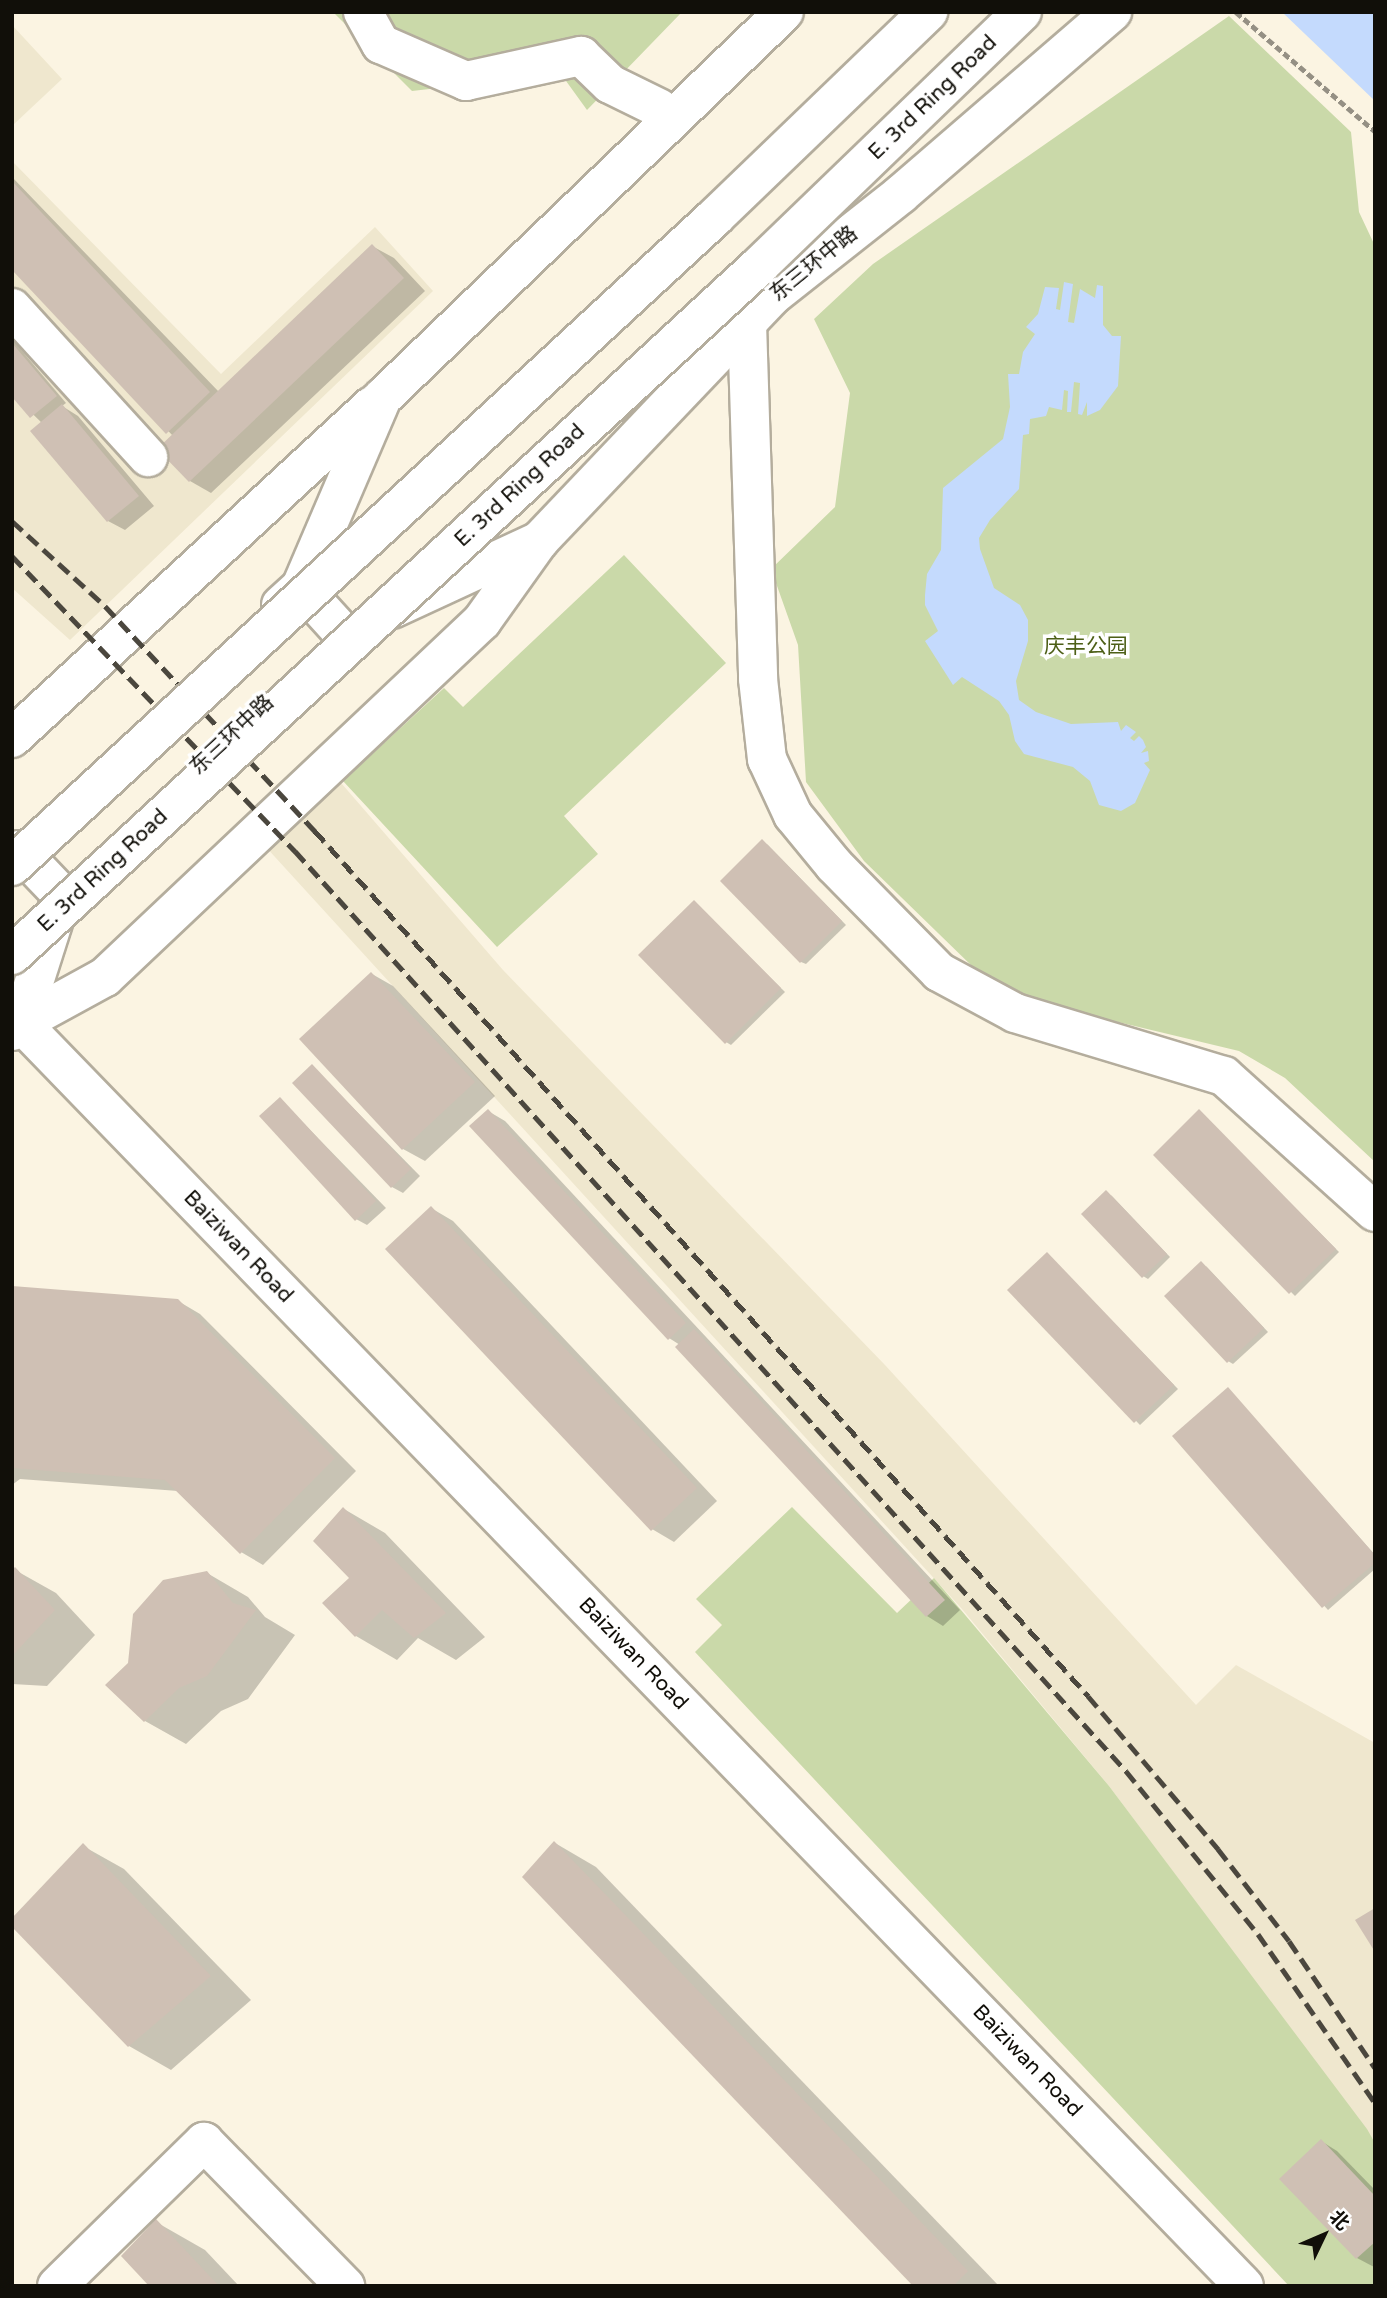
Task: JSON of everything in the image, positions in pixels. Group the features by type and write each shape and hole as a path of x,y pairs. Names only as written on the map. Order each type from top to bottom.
{"main road":[{"path":"363,12 381,44 466,81 581,56 610,84 659,108"},
{"path":"12,738 382,397 784,12"},
{"path":"15,856 715,218 928,12"},
{"name":"E. 3rd Ring Road","path":"12,955 760,265 1022,12"},
{"name":"东三环中路","path":"17,1027 105,977 482,621 539,541 772,296 901,194 1069,30 1112,12"},
{"path":"12,308 148,457"},
{"path":"747,323 758,679 767,759 793,815 834,865 939,972 1015,1013 1224,1076 1375,1212"},
{"path":"15,856 301,587 382,397"},
{"name":"东三环中路","path":"17,1027 62,895 342,632 539,541"},
{"path":"301,587 342,632"},
{"path":"15,856 62,895"},
{"name":"Baiziwan Road","path":"17,1027 1244,2286"},
{"path":"57,2286 204,2142 345,2286"}],"path":[{"path":"1236,12 1375,131"}],"shaded area":[{"path":"12,25 62,79 12,126"},
{"path":"12,161 221,374 375,227 433,291 70,640 12,588"},
{"path":"316,754 503,970 885,1365 1196,1705 1236,1665 1375,1743 1375,2142 1109,1786 962,1609 243,822"}],"green space":[{"path":"333,12 682,12 587,110 561,74 412,91"},
{"name":"庆丰公园","path":"1229,16 1351,132 1359,212 1375,246 1375,1162 1285,1078 1239,1051 1047,1005 975,969 864,861 806,782 798,645 771,569 835,507 850,393 814,319 873,264"},
{"path":"624,555 726,663 564,816 598,854 497,947 343,781 444,688 463,707"},
{"path":"792,1507 897,1613 934,1578 1109,1786 1367,2129 1375,2143 1375,2286 1289,2286 695,1652 722,1625 696,1599"}],"water":[{"path":"1282,12 1375,12 1375,101"},
{"path":"1064,282 1073,284 1068,322 1074,323 1080,289 1095,298 1097,285 1103,286 1103,325 1112,336 1121,336 1118,386 1100,410 1087,416 1087,402 1082,415 1078,414 1080,383 1074,382 1071,412 1067,412 1068,391 1064,390 1062,410 1049,407 1046,416 1030,419 1029,434 1023,435 1019,489 990,520 979,538 980,549 994,588 1020,605 1028,620 1028,641 1016,681 1019,700 1036,712 1071,724 1118,722 1121,731 1126,725 1136,732 1130,738 1134,741 1139,736 1143,740 1146,747 1141,753 1148,751 1149,761 1144,763 1150,770 1135,803 1121,811 1099,805 1090,781 1073,767 1024,754 1015,741 1009,715 999,701 962,677 953,685 925,641 938,631 925,605 925,595 927,574 941,550 943,488 1003,439 1010,407 1008,374 1019,374 1023,352 1035,334 1026,327 1038,314 1045,287 1059,288 1056,309 1060,310"}],"building":[{"path":"12,181 210,392 166,434 12,270"},
{"path":"372,244 404,278 189,482 157,449"},
{"path":"12,343 57,396 30,418 12,397"},
{"path":"62,404 139,496 107,522 30,431"},
{"path":"762,839 842,921 800,963 720,881"},
{"path":"694,900 781,988 725,1044 638,955"},
{"path":"371,972 475,1082 402,1150 299,1039"},
{"path":"312,1064 411,1169 391,1188 292,1083"},
{"path":"280,1097 376,1201 355,1221 259,1116"},
{"path":"488,1109 686,1323 668,1340 469,1126"},
{"path":"1199,1109 1336,1249 1289,1294 1153,1155"},
{"path":"1106,1190 1167,1254 1142,1278 1081,1214"},
{"path":"431,1206 697,1488 651,1531 385,1249"},
{"path":"1047,1252 1174,1385 1134,1423 1007,1290"},
{"path":"1201,1261 1264,1328 1227,1363 1164,1296"},
{"path":"12,1286 178,1299 335,1458 240,1554 165,1480 12,1468"},
{"path":"694,1329 945,1600 926,1617 675,1347"},
{"path":"1228,1387 1375,1555 1375,1563 1322,1608 1172,1436"},
{"path":"343,1507 446,1613 414,1638 382,1610 355,1637 322,1603 349,1578 313,1541"},
{"path":"15,1567 55,1610 12,1656 12,1570"},
{"path":"207,1571 233,1603 256,1610 207,1676 179,1688 144,1722 105,1685 128,1663 133,1614 163,1580"},
{"path":"554,1841 968,2271 953,2286 913,2286 522,1877"},
{"path":"83,1843 211,1976 128,2047 12,1927 12,1918"},
{"path":"1375,1908 1375,1952 1355,1920"},
{"path":"1321,2139 1375,2196 1375,2242 1356,2259 1279,2179"},
{"path":"156,2219 219,2286 149,2286 121,2256"}],"railway":[{"path":"12,521 105,606 315,831 1088,1696 1218,1849 1289,1941 1375,2068"},
{"path":"12,556 295,851 1126,1771 1258,1934 1375,2103"}]}
